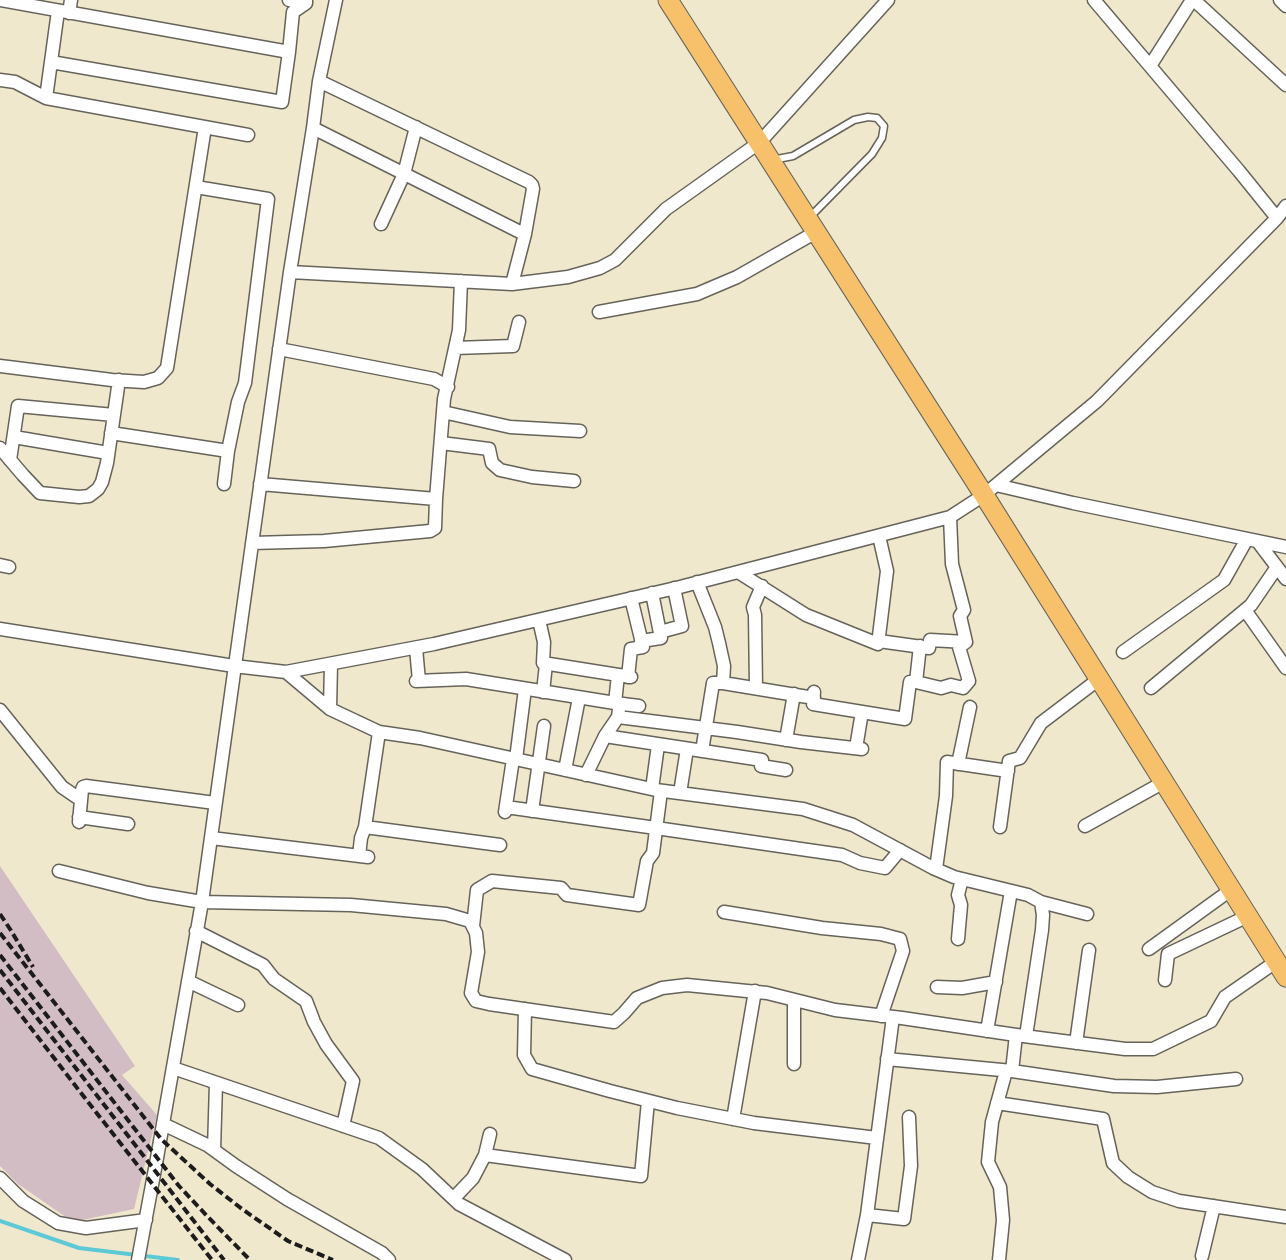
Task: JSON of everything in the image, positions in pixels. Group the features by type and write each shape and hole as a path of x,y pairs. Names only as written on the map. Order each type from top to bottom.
{"main road":[{"path":"668,0 812,225 990,490 1099,679 1281,969"}],"street":[{"path":"0,0 66,8 289,52"},
{"path":"289,0 306,1"},
{"path":"138,1260 202,902 290,272 319,81 336,0"},
{"path":"290,272 512,284 568,277 600,268 615,260 666,209 760,142 888,0"},
{"path":"1094,0 1277,218"},
{"path":"1150,66 1193,0 1286,85"},
{"path":"1280,0 1286,6"},
{"path":"51,62 282,102 293,12 306,1"},
{"path":"46,98 51,62 66,8"},
{"path":"0,80 15,82 46,98 248,135"},
{"path":"319,81 532,185 533,189 524,234 512,284"},
{"path":"0,366 144,382 158,378 167,368 206,127"},
{"path":"381,224 404,174 416,127"},
{"path":"313,128 524,234"},
{"path":"196,187 268,199 244,383 228,451 224,484"},
{"path":"0,629 234,666 286,672 416,648 539,620 738,572 950,517 990,490 1098,401 1277,218 1286,206"},
{"path":"598,312 697,294 737,277 812,225"},
{"path":"252,543 324,541 430,532 435,528 444,399 459,330 461,282"},
{"path":"455,348 513,346 519,322"},
{"path":"279,349 434,379 448,387"},
{"path":"0,448 40,492 79,497 90,496 98,489 102,482 120,380"},
{"path":"10,460 18,406 114,415"},
{"path":"443,412 510,427 580,431"},
{"path":"111,433 228,451"},
{"path":"14,437 108,453"},
{"path":"441,443 489,449 492,463 500,470 532,477 574,481"},
{"path":"260,484 436,499"},
{"path":"990,490 1073,503 1286,548"},
{"path":"950,517 952,564 964,610 960,616 966,642"},
{"path":"879,536 887,571 879,641"},
{"path":"1252,541 1286,580"},
{"path":"1123,652 1224,580 1252,541"},
{"path":"1150,688 1251,605 1276,567"},
{"path":"738,572 806,615 878,644 879,641 930,648 930,640 966,642"},
{"path":"697,582 715,627 724,666 723,682"},
{"path":"756,688 755,615 753,607 762,586"},
{"path":"660,632 682,626 674,588"},
{"path":"641,641 661,638 652,593"},
{"path":"586,775 606,736 617,708 632,649 643,647 631,598"},
{"path":"1245,610 1286,668"},
{"path":"539,620 544,642 543,663 546,664 543,692"},
{"path":"702,751 713,683 723,682 794,694 814,695 813,704 905,719 910,682 942,688 952,685 963,688 969,682 959,647 966,642"},
{"path":"916,682 920,646"},
{"path":"416,648 418,681 466,679 579,698 706,728 786,740 859,748 862,712"},
{"path":"330,709 331,664"},
{"path":"546,664 626,676"},
{"path":"286,672 330,709 379,732 420,738 656,790 803,809 853,825 954,877 1028,894 1041,902 1087,914"},
{"path":"1000,827 1009,761 1020,758 1041,723 1099,679"},
{"path":"525,689 506,810 532,811 842,855 860,863 885,868 900,850"},
{"path":"786,740 794,694"},
{"path":"565,770 579,698"},
{"path":"617,708 639,706"},
{"path":"958,764 970,707"},
{"path":"0,710 62,787 81,800"},
{"path":"532,811 544,726"},
{"path":"211,838 364,856 361,838 379,732"},
{"path":"733,755 737,732"},
{"path":"606,736 762,760 761,766 786,770"},
{"path":"473,926 477,890 492,881 561,888 567,895 639,905 647,861 653,853 656,828 658,745"},
{"path":"680,793 687,748"},
{"path":"936,869 946,796 947,762 1008,771"},
{"path":"1085,826 1164,782"},
{"path":"128,824 79,820 83,787 215,803"},
{"path":"364,827 500,845"},
{"path":"59,871 148,893 202,902 351,905 446,914 470,920 476,933 478,952 472,993 476,1001 614,1022 637,998 662,988 687,985 767,993 835,1010 1021,1036 1125,1048 1152,1049 1211,1021 1225,998 1281,969"},
{"path":"958,939 961,905 958,895 962,879"},
{"path":"1149,949 1232,889"},
{"path":"987,1031 1011,890"},
{"path":"999,1260 1003,1220 1000,1187 988,1162 992,1122 1021,1036 1042,930 1041,902"},
{"path":"724,912 822,928 881,934 900,938 903,952 887,1016 888,1059 867,1216 858,1260"},
{"path":"1165,980 1168,954 1248,916"},
{"path":"196,932 263,965 274,979 306,1001 314,1022 326,1044 353,1082 343,1126"},
{"path":"1076,1043 1089,950"},
{"path":"188,981 238,1005"},
{"path":"937,987 962,988 996,982"},
{"path":"732,1119 755,992"},
{"path":"794,1000 794,1064"},
{"path":"525,1009 524,1056 532,1069 677,1108 754,1123 877,1138"},
{"path":"888,1059 1009,1071 1114,1086 1157,1087 1236,1079"},
{"path":"172,1068 379,1138 422,1168 459,1204 565,1260"},
{"path":"214,1150 216,1083"},
{"path":"485,1155 641,1176 648,1101"},
{"path":"997,1103 1103,1119 1113,1163 1128,1177 1152,1192 1179,1201 1286,1216"},
{"path":"867,1216 904,1219 911,1166 909,1117"},
{"path":"163,1124 207,1145 287,1199 382,1253 389,1260"},
{"path":"454,1198 473,1178 485,1155 490,1134"},
{"path":"0,1178 23,1201 58,1223 86,1228 146,1220"},
{"path":"1202,1256 1214,1206"}],"lane":[{"path":"771,160 793,156 854,120 868,116 877,118 884,126 882,138 872,154 812,225"}],"shaded area":[{"path":"0,866 135,1066 122,1075 157,1115 134,1209 73,1222 18,1184 0,1166"}],"waterway":[{"path":"0,1221 79,1248 178,1260"}],"railway":[{"path":"0,914 33,967"},
{"path":"0,933 161,1139 210,1184 242,1209 288,1241 333,1260"},
{"path":"0,955 179,1186 250,1260"},
{"path":"0,970 224,1260"},
{"path":"0,988 212,1260"}]}
